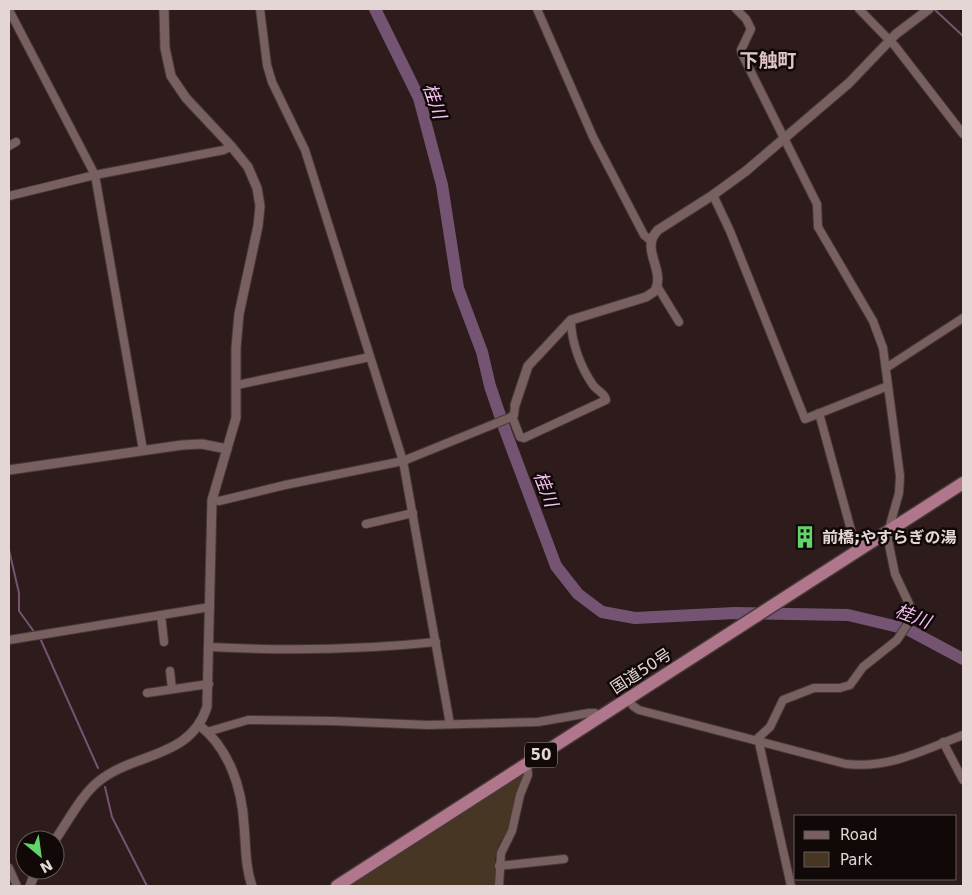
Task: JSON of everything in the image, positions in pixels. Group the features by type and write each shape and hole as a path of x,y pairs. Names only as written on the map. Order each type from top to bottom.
{"highway":[{"name":"国道50号","path":"337,886 963,483"}],"street":[{"path":"62,830 98,781 180,743 199,725 207,707 210,647 212,500 237,413 236,348 239,314 258,226 260,206 253,178 231,146 189,101 171,76 165,48 164,9"},
{"path":"260,9 267,65 272,82 305,150 403,461 450,724"},
{"path":"537,9 593,137 644,235 650,241"},
{"path":"736,9 746,19 751,29 741,50 742,54 817,204 816,216 818,227 873,322 883,348 900,476 899,493 888,532 895,574 913,612 911,619 898,639 863,667 850,685 840,688 814,688 783,700 770,727 758,738 791,886"},
{"path":"859,9 890,41 963,134"},
{"path":"679,322 657,286 658,274 650,248 650,241 658,230 714,195 784,138 849,83 890,41 929,9"},
{"path":"9,10 95,176 143,450"},
{"path":"9,195 224,150 231,146"},
{"path":"714,195 805,419 888,386"},
{"path":"212,500 219,501 285,484 403,461 496,424 510,417 528,366 572,320 646,297 657,286"},
{"path":"886,368 963,318"},
{"path":"510,417 520,438 524,438 606,400 604,394 593,384 583,365 575,344 572,320"},
{"path":"237,385 370,358"},
{"path":"820,413 857,552"},
{"path":"9,470 194,444 227,449"},
{"path":"366,524 413,513"},
{"path":"9,640 210,607"},
{"path":"161,615 164,642"},
{"path":"210,647 266,650 315,649 436,642"},
{"path":"170,671 172,689"},
{"path":"148,694 208,684"},
{"path":"628,698 633,706 639,710 846,764 871,766 890,762 963,735"},
{"path":"207,732 231,723 248,720 450,724 538,722 589,713 595,713 599,717"},
{"path":"199,725 207,732 231,766 239,790 243,812 245,858 252,886"},
{"path":"944,742 963,780"},
{"path":"499,886 501,853 512,830 520,794 528,775 527,764"},
{"path":"499,866 564,859"},
{"path":"9,868 16,886"}],"green space":[{"path":"523,773 509,828 499,845 495,860 496,886 348,886"}],"waterway":[{"name":"桂川","path":"375,9 419,98 442,185 458,288 482,352 490,386 505,430 556,566 578,594 602,612 635,618 735,613 848,615 907,629 963,659"},
{"path":"934,9 963,36"},
{"path":"9,550 19,593 19,611 35,633"},
{"path":"40,638 98,768"},
{"path":"105,787 112,817 147,886"}],"place":[{"name":"前橋;やすらぎの湯","path":"805,537"}],"district":[{"name":"下触町","path":"768,60"}]}
